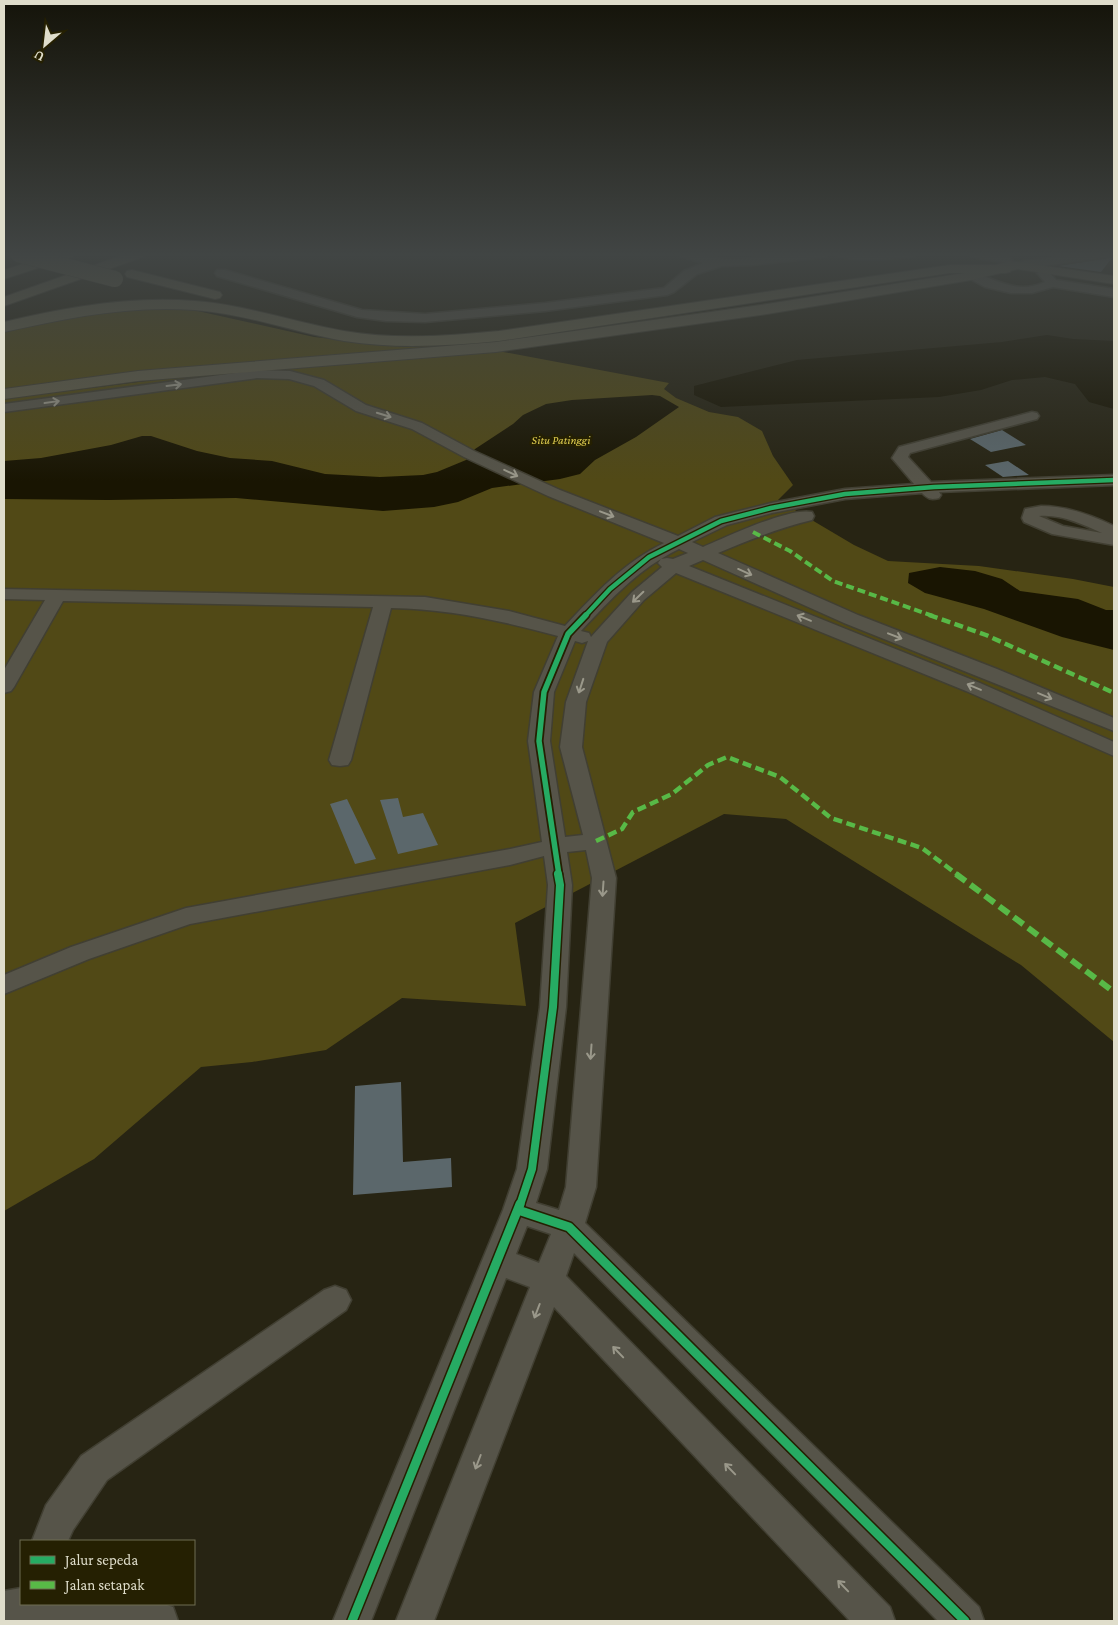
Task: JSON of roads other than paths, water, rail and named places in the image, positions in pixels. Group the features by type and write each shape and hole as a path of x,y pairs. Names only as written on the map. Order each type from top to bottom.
{"highway":[{"path":"312,330 360,339 419,342 459,340 529,330"},
{"path":"372,330 427,333 478,330"}],"main road":[{"path":"4,394 138,376 496,347 622,330"}],"street":[{"path":"4,408 257,374 290,375 319,383 361,408 417,426 468,454 554,493 678,542 851,619 990,672 1114,725"},
{"path":"932,494 900,458 904,450 1032,416"},
{"path":"416,1621 570,1227 581,1187 604,878 571,747 576,702 598,640 638,596 675,565 700,553 787,520 932,494 1114,480"},
{"path":"352,1621 518,1210 532,1169 553,1007 560,885 556,846 539,741 544,692 568,634 610,588 650,557 721,521 771,508 845,494 1114,494"},
{"path":"1114,533 1072,515 1039,510 1031,513 1030,518 1036,523 1068,532 1114,540"},
{"path":"650,557 675,565 973,687 1114,750"},
{"path":"4,594 425,603 474,610 598,640"},
{"path":"4,687 58,594"},
{"path":"340,760 384,601"},
{"path":"4,985 80,953 186,916 510,857 556,846 596,842"},
{"path":"518,1210 570,1227 965,1621"},
{"path":"496,1261 549,1280 876,1621"},
{"path":"50,1540 59,1518 94,1468 335,1300"},
{"path":"19,1606 159,1621"}],"water":[{"path":"1047,335 1073,339 1114,341 1114,409 1089,402 1075,384 1045,377 1012,380 981,390 939,397 721,407 694,395 694,386 797,360 1002,342"},
{"name":"Situ Patinggi","path":"660,396 679,407 636,437 595,460 580,474 560,479 492,488 458,502 434,507 383,511 236,498 4,499 4,461 41,458 111,445 142,436 151,436 197,451 230,458 272,461 325,474 380,477 423,475 437,472 466,460 475,449 513,424 523,415 546,404 572,400"},
{"path":"940,567 975,571 1002,579 1020,591 1078,599 1106,610 1114,610 1114,650 1062,637 984,609 925,593 908,583 909,573"}]}
